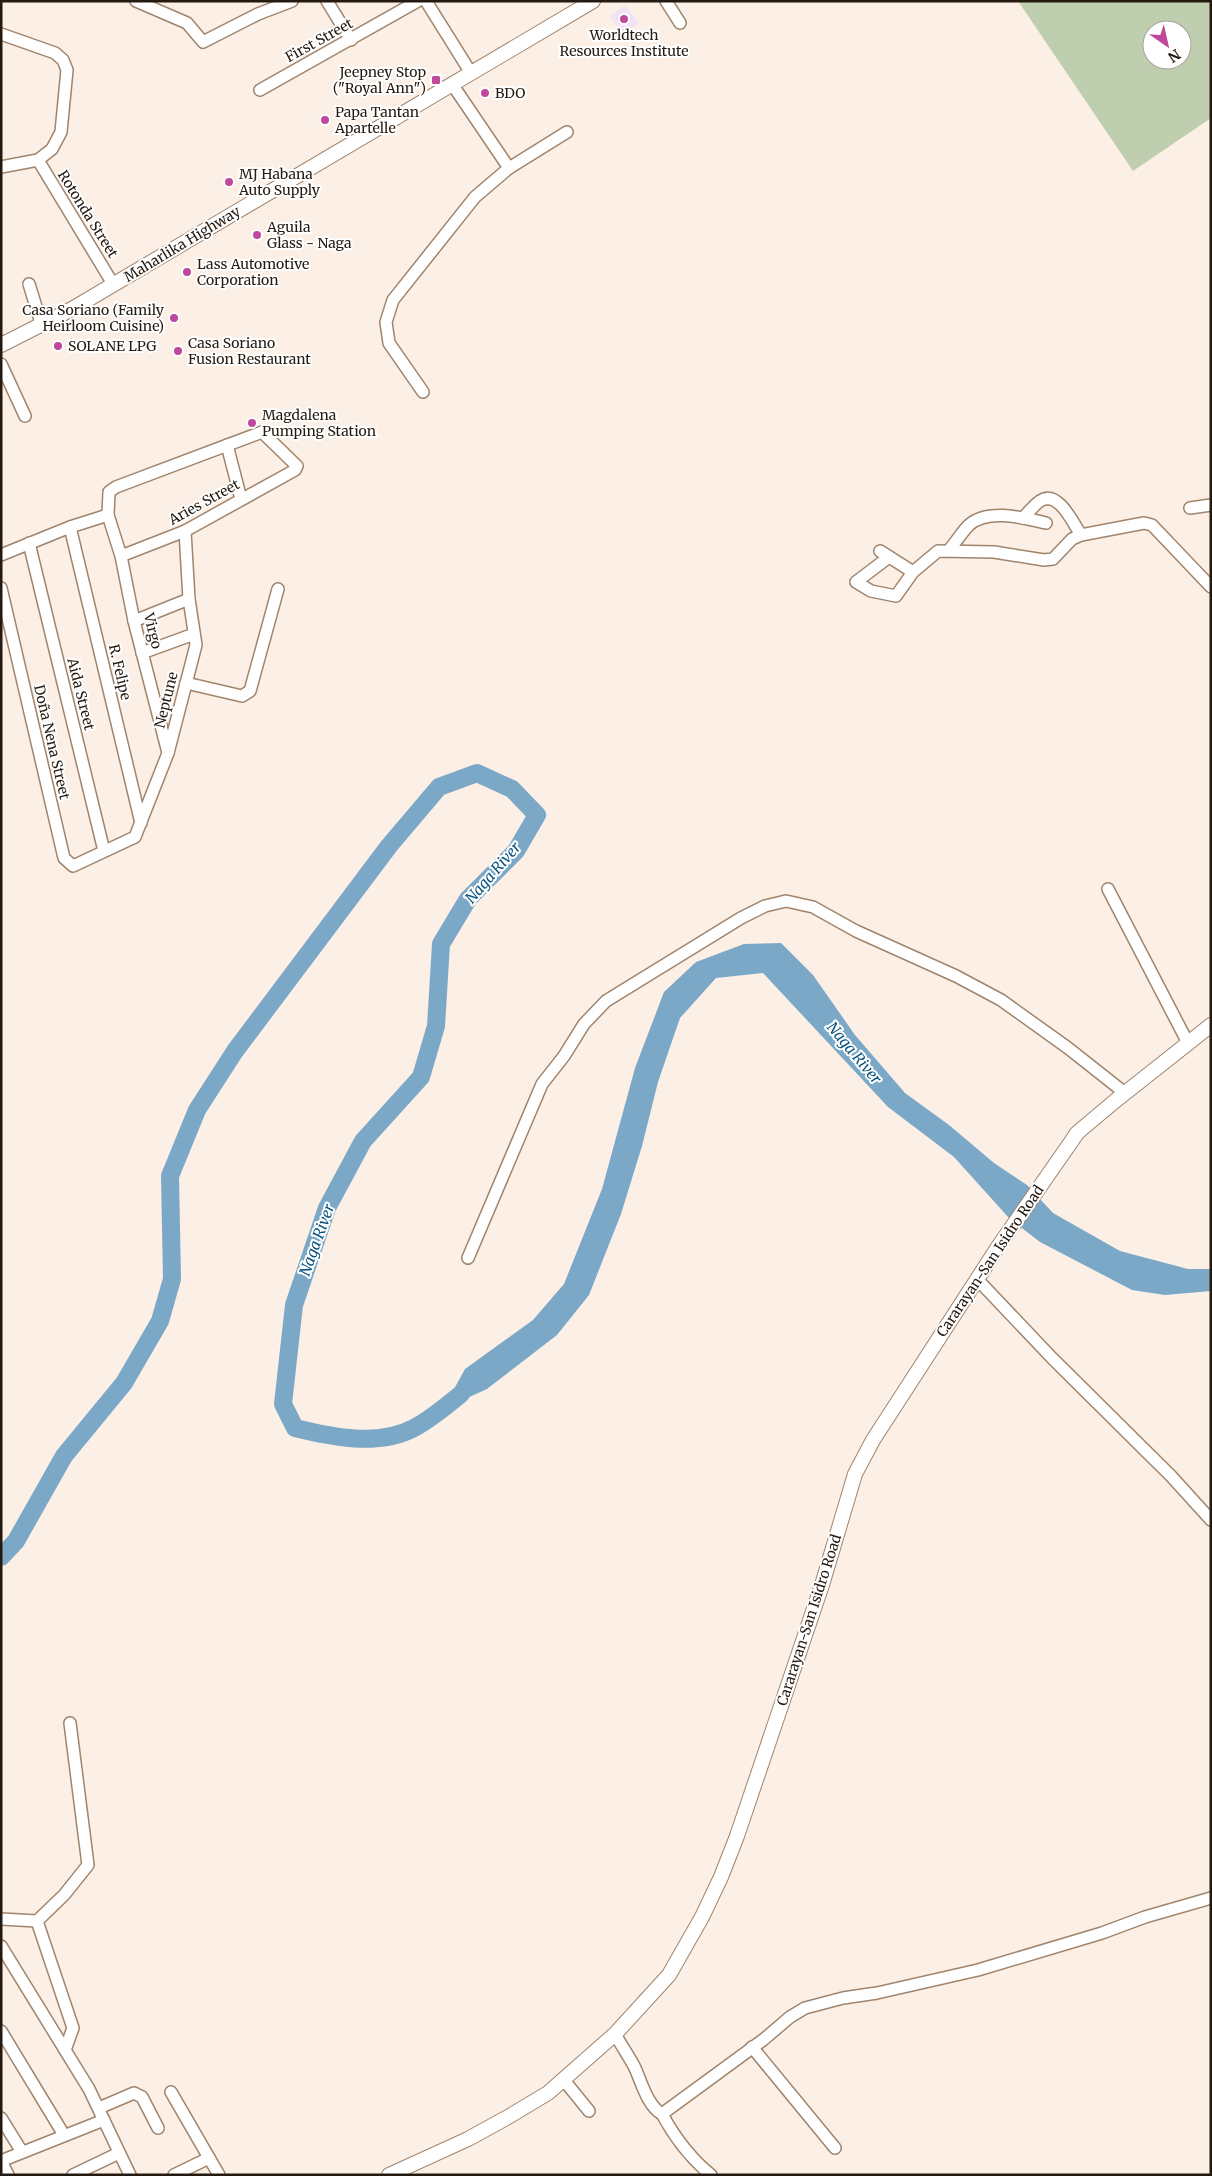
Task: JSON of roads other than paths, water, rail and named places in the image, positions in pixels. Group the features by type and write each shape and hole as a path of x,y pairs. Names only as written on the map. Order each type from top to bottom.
{"main road":[{"name":"Maharlika Highway","path":"1,345 42,326 592,1"},
{"name":"Cararayan-San Isidro Road","path":"389,2175 468,2139 548,2093 615,2034 669,1975 702,1917 721,1877 737,1836 822,1585 855,1474 873,1440 998,1247 1078,1133 1211,1025"}],"street":[{"path":"140,2 187,23 203,42 258,14 292,1"},
{"path":"327,1 351,40"},
{"name":"First Street","path":"260,90 418,1"},
{"path":"426,1 471,73"},
{"path":"666,1 680,23"},
{"path":"1,35 56,53 63,60 67,70 61,132 52,149 38,160 1,168"},
{"path":"452,84 509,168"},
{"path":"423,392 389,343 386,322 393,300 474,197 509,168 567,132"},
{"name":"Rotonda Street","path":"38,160 114,284"},
{"path":"30,284 42,326"},
{"path":"1,364 25,416"},
{"name":"Aries Street","path":"121,556 185,532 295,470 297,466 262,432 228,445"},
{"path":"1,555 70,527 108,515 109,492 116,487 228,445 241,499"},
{"path":"1023,518 1041,500 1051,498 1060,503 1081,535"},
{"path":"1190,508 1211,505"},
{"name":"Virgo","path":"108,515 121,556 134,621 168,753"},
{"path":"949,550 970,524 981,518 992,516 1023,518 1046,523"},
{"path":"914,572 884,554 856,582 871,592 896,596 914,572 938,551 994,552 1044,560 1054,559 1072,539 1081,535 1144,523 1152,525 1211,587"},
{"name":"R. Felipe","path":"70,527 140,823"},
{"name":"Neptune","path":"104,852 135,837 168,753 196,645 189,599 185,532"},
{"name":"Aida Street","path":"29,544 104,852"},
{"name":"Doña Nena Street","path":"1,588 64,858 73,866 104,852"},
{"path":"186,682 242,696 250,691 278,589"},
{"path":"134,621 189,599"},
{"path":"142,653 194,634"},
{"path":"1108,889 1188,1043"},
{"path":"468,1258 542,1084 594,1012 606,1001 713,933 765,906 786,901 813,907 891,948 956,976 1000,1000 1068,1048 1125,1093"},
{"path":"977,1279 1052,1358 1171,1476 1211,1520"},
{"path":"1,1919 37,1921 64,1895 88,1865 70,1723"},
{"path":"662,2114 752,2047 790,2016 805,2008 843,1998 876,1993 978,1970 1211,1898"},
{"path":"37,1921 73,2028 64,2050"},
{"path":"1,1946 98,2108 130,2175"},
{"path":"1,2031 64,2135"},
{"path":"615,2034 633,2065 650,2101 657,2111 662,2114 675,2138 686,2152 711,2175"},
{"path":"752,2047 835,2148"},
{"path":"563,2079 589,2111"},
{"path":"170,2092 219,2175"},
{"path":"98,2108 134,2093 142,2097 158,2128"},
{"path":"1,2118 22,2152"},
{"path":"8,2175 1,2161 104,2120"},
{"path":"73,2175 119,2153"},
{"path":"174,2175 209,2158"}],"water":[{"path":"781,943 813,975 855,1035 905,1093 949,1125 994,1163 1027,1185 1053,1213 1120,1251 1188,1269 1211,1269 1211,1291 1165,1295 1132,1290 1040,1242 1009,1218 954,1157 888,1107 763,973 716,978 680,1018 658,1082 642,1146 621,1214 589,1295 557,1335 487,1389 443,1409 465,1369 533,1320 564,1284 602,1189 635,1068 664,992 696,962 744,944"}],"waterway":[{"name":"Naga River","path":"1,1557 16,1541 64,1456 124,1383 160,1321 172,1279 170,1176 197,1110 235,1051 389,846 439,787 477,773 512,789 537,815 516,851 468,899 441,944 436,1026 421,1077 363,1141 327,1208 294,1305 283,1404 295,1428 339,1437 370,1439 400,1434 414,1428 461,1394"}],"place":[{"name":"Worldtech Resources Institute","path":"624,19"},
{"name":"Jeepney Stop (\"Royal Ann\")","path":"436,80"},
{"name":"BDO","path":"485,93"},
{"name":"Papa Tantan Apartelle","path":"325,120"},
{"name":"MJ Habana Auto Supply","path":"229,182"},
{"name":"Aguila Glass - Naga","path":"257,235"},
{"name":"Lass Automotive Corporation","path":"187,272"},
{"name":"Casa Soriano (Family Heirloom Cuisine)","path":"174,318"},
{"name":"SOLANE LPG","path":"58,346"},
{"name":"Casa Soriano Fusion Restaurant","path":"178,351"},
{"name":"Magdalena Pumping Station","path":"252,423"}]}
